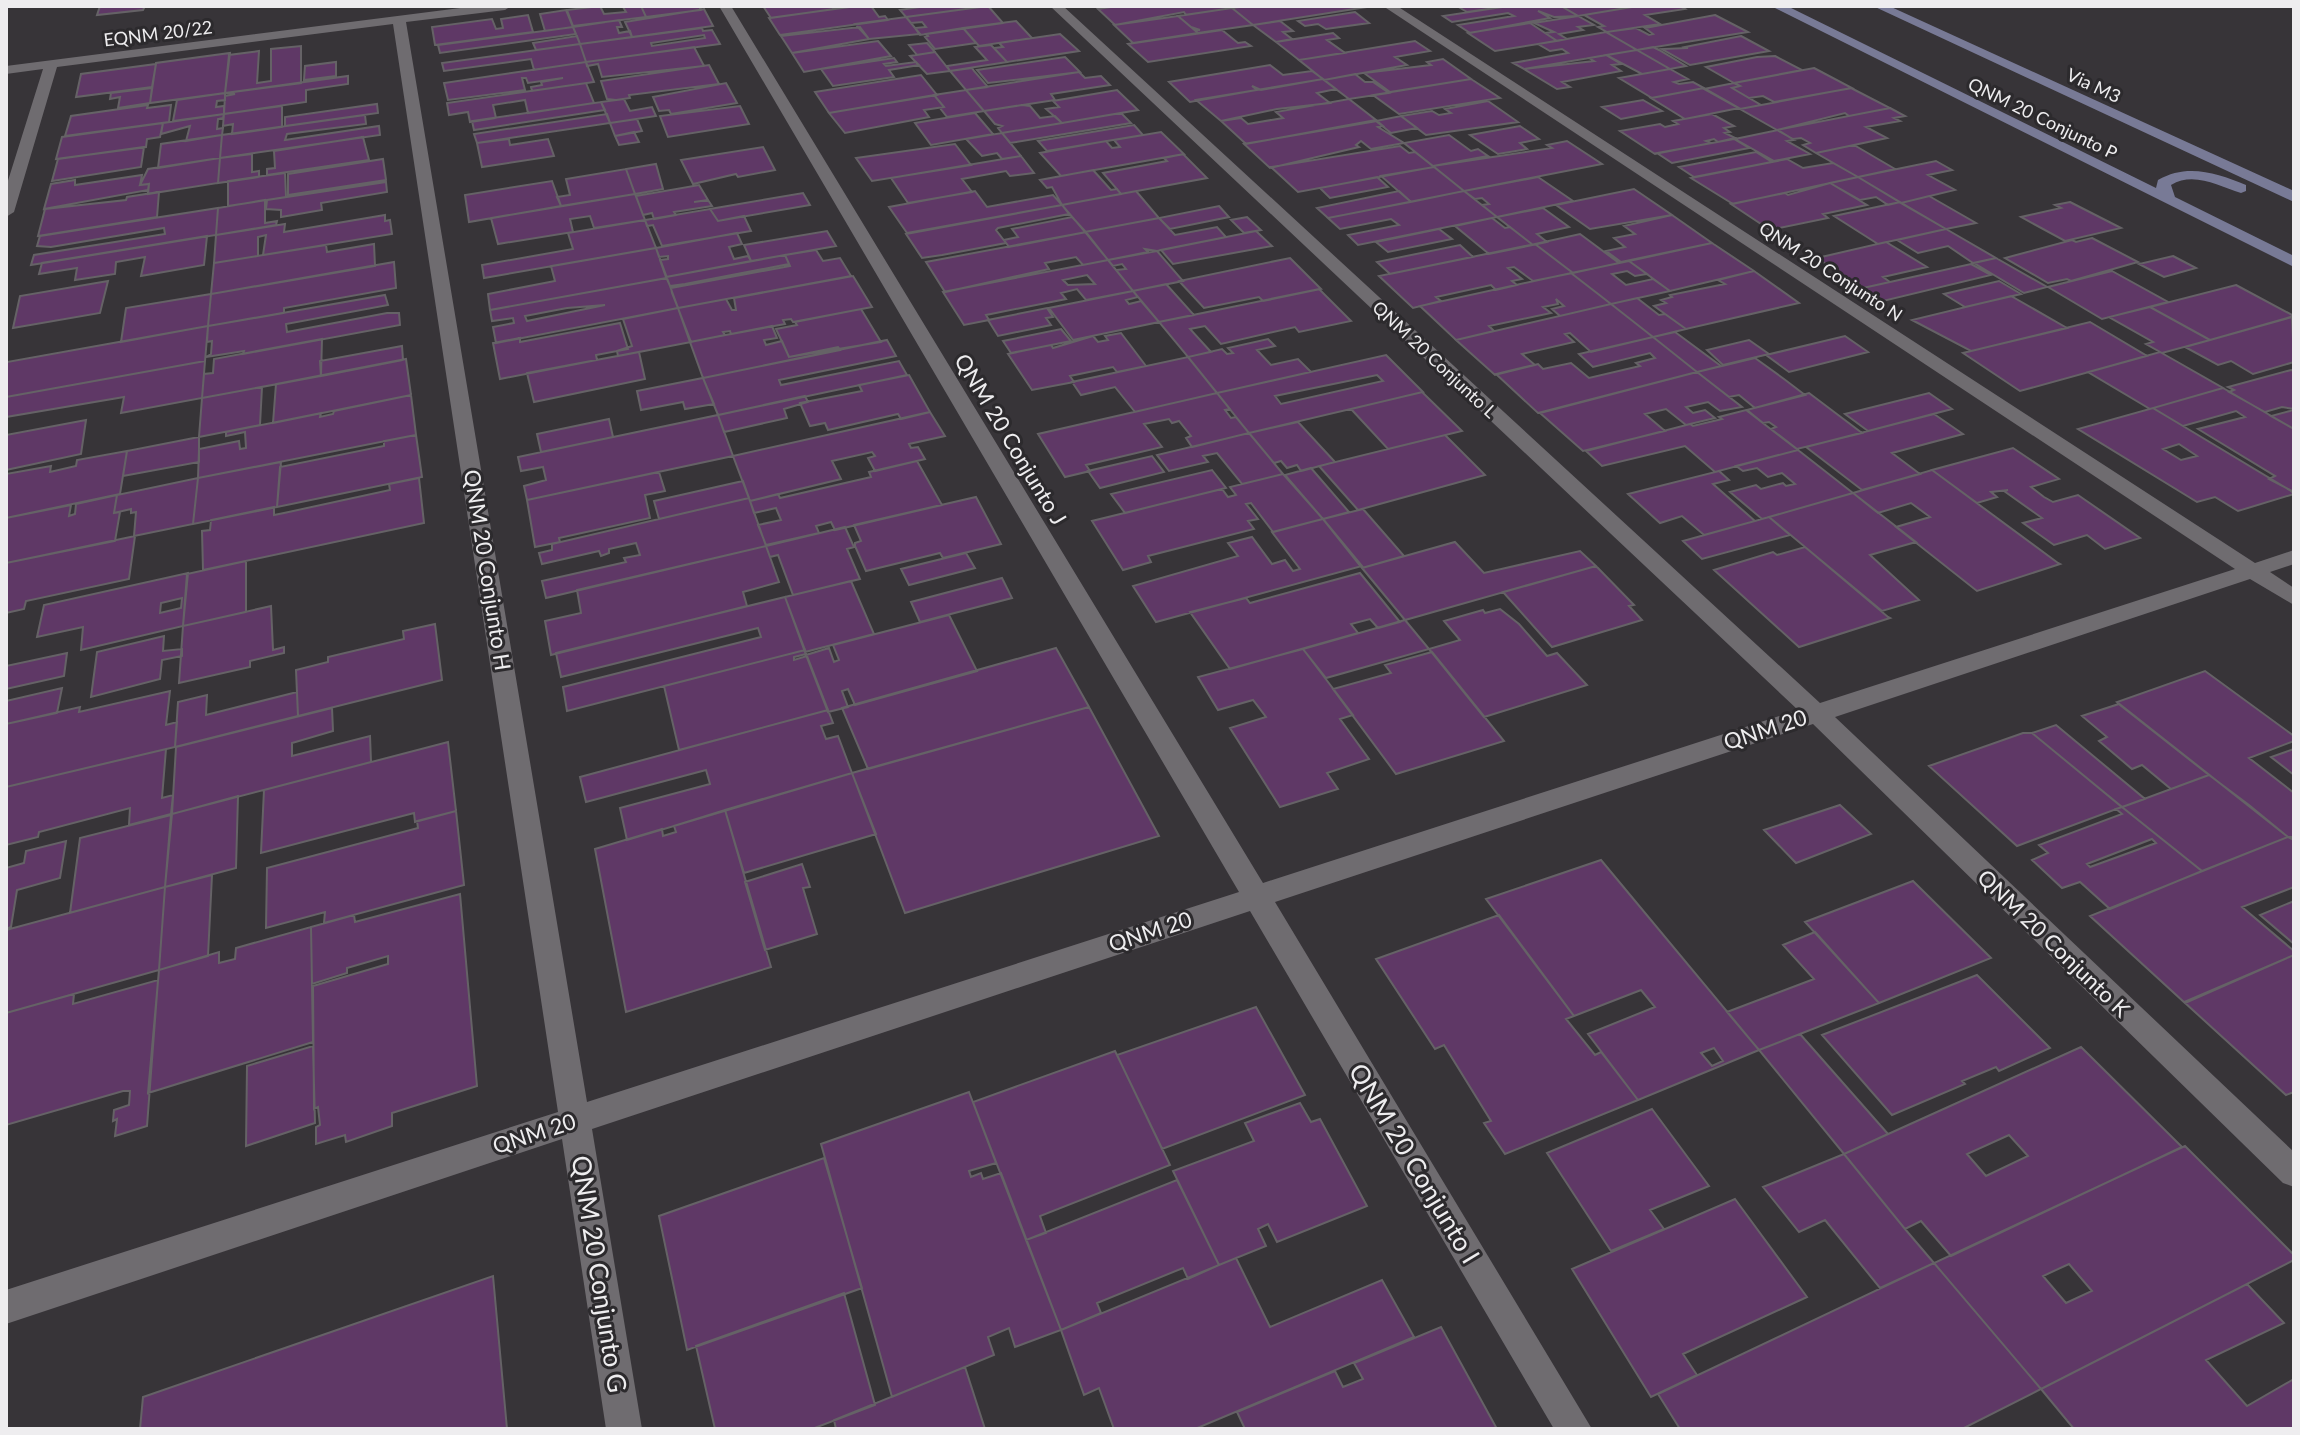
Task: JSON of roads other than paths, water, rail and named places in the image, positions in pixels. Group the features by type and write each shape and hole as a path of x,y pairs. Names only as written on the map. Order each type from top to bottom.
{"main road":[{"name":"QNM 20 Conjunto P","path":"1777,6 2294,262"},
{"name":"Via M3","path":"1879,6 2294,197"},
{"path":"2170,201 2162,186 2166,180 2181,175 2206,176 2294,212"}],"street":[{"name":"EQNM 20/22","path":"6,70 505,6"},
{"name":"QNM 20 Conjunto J","path":"725,6 1255,897"},
{"name":"QNM 20 Conjunto L","path":"1056,6 1815,712"},
{"name":"QNM 20 Conjunto N","path":"1389,6 2294,598"},
{"name":"QNM 20 Conjunto H","path":"399,20 576,1120"},
{"path":"6,212 51,64"},
{"name":"QNM 20","path":"6,1307 2294,557"},
{"name":"QNM 20 Conjunto K","path":"1815,712 2294,1173"},
{"name":"QNM 20 Conjunto I","path":"1255,897 1574,1429"},
{"name":"QNM 20 Conjunto G","path":"576,1120 624,1429"}]}
